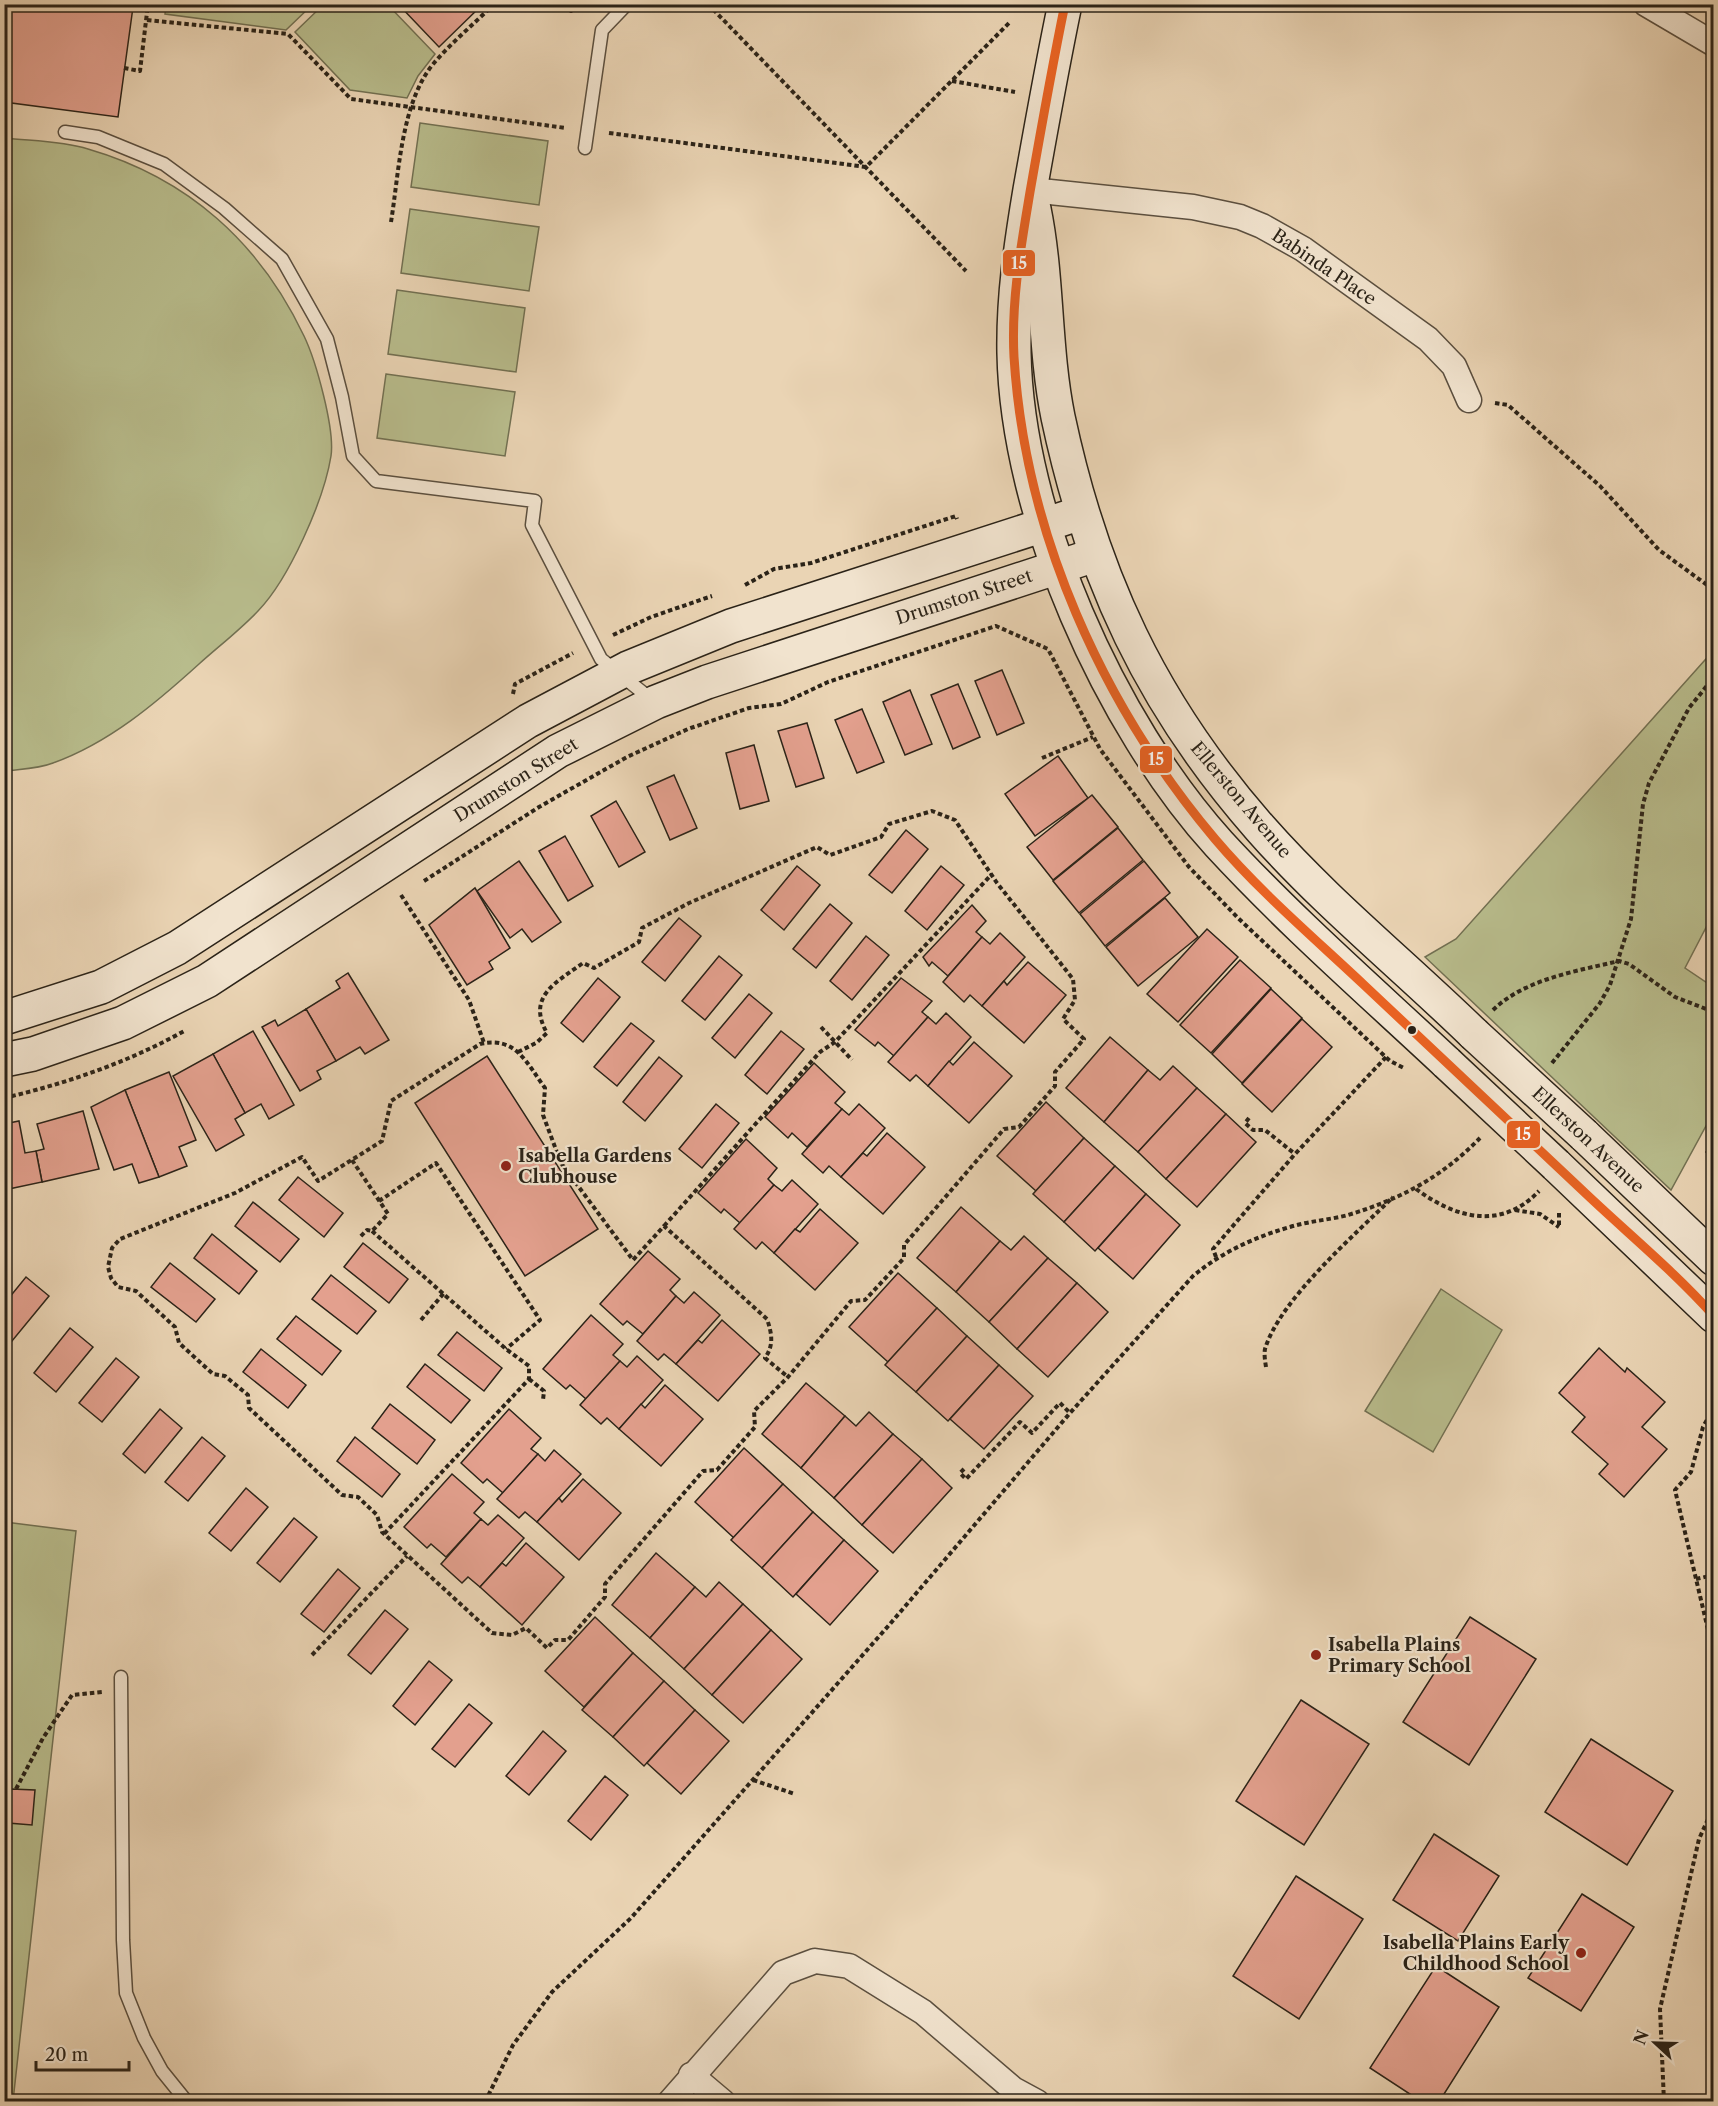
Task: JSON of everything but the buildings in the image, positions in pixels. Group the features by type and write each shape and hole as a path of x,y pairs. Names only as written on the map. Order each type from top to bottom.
{"street":[{"name":"Ellerston Avenue","path":"1065,4 1016,271 1014,354 1023,437 1044,525 1057,567 1100,666 1125,713 1185,801 1218,843 1293,918 1447,1063 1550,1175 1713,1316"},
{"path":"1646,4 1713,44"},
{"name":"Ellerston Avenue","path":"1030,190 1043,251 1050,364 1056,405 1081,513 1095,555 1138,653 1164,699 1200,753 1260,828 1296,866 1481,1024 1584,1135 1713,1259"},
{"name":"Babinda Place","path":"1030,190 1193,207 1240,217 1262,226 1303,249 1428,339 1454,366 1469,400"},
{"path":"4,1018 101,987 177,948 528,721 618,673 731,626 1081,513"},
{"name":"Drumston Street","path":"4,1060 33,1054 123,1023 207,981 558,751 656,702 706,682 1095,555"},
{"path":"670,2102 691,2075 783,1973 815,1961 849,1965 922,2012 1013,2089 1037,2102"},
{"path":"691,2075 723,2102"}],"lane":[{"path":"585,148 602,30 627,4"},
{"path":"65,132 98,137 164,164 224,208 282,259 327,339 342,397 352,456 376,482 535,501 532,525 601,659 656,702"},
{"path":"121,1677 123,1940 126,1993 144,2038 162,2071 187,2102"}],"path":[{"path":"124,68 140,71 148,4"},
{"path":"391,222 411,107 421,84 434,63 494,4"},
{"path":"564,4 571,11 578,4"},
{"path":"708,4 966,271"},
{"path":"147,20 288,34 351,99"},
{"path":"866,167 1010,22"},
{"path":"1469,400 1508,405 1600,486 1659,550 1713,590"},
{"path":"748,584 774,569 811,563 956,516"},
{"path":"421,883 539,807 627,757 679,733 749,708 781,704 828,682 996,626 1048,649 1093,737 1148,815 1190,867 1238,918 1386,1057 1399,1067 1409,1069"},
{"path":"1551,1065 1600,1003 1619,961 1631,919 1643,804 1649,783 1684,717 1713,677"},
{"path":"1042,758 1093,737"},
{"path":"518,1052 536,1043 546,1033 541,1023 540,1004 548,987 583,963 594,968 639,942 642,928 689,903 817,847 830,855 880,837 889,824 932,811 955,820 1031,929 1073,979 1075,1000 1063,1019 1084,1038 1055,1072 1055,1086 1019,1127 1004,1129 904,1245 904,1258 866,1300 851,1301 788,1377 754,1411 756,1428 717,1470 703,1471 605,1584 605,1597 568,1640 555,1640 548,1648 526,1628 512,1635 492,1633 407,1556 379,1528 377,1515 358,1497 342,1495 249,1408 248,1395 225,1376 213,1374 179,1343 175,1327 136,1291 118,1287 111,1278 108,1267 112,1248 127,1235 235,1193 302,1157 318,1181 382,1141 391,1101 484,1043 495,1041 510,1045 518,1052 545,1088 543,1115 561,1163 633,1260 812,1060 834,1042 992,874"},
{"path":"411,889 401,895 469,1000 484,1043"},
{"path":"1481,1024 1506,997 1523,988 1619,961 1629,964 1675,997 1713,1012"},
{"path":"820,1027 852,1060"},
{"path":"1216,1257 1213,1249 1295,1154 1386,1057"},
{"path":"1249,1118 1245,1123 1253,1130 1265,1130 1295,1154"},
{"path":"485,2102 513,2045 552,1992 632,1918 1168,1302 1216,1257 1291,1227 1349,1214 1416,1190 1447,1170 1481,1137"},
{"path":"352,1160 388,1214 372,1231"},
{"path":"379,1201 436,1163 540,1320 506,1349"},
{"path":"1516,1210 1532,1198 1550,1175"},
{"path":"1416,1190 1436,1204 1455,1213 1485,1216 1516,1210 1540,1214 1560,1227"},
{"path":"1266,1367 1264,1351 1274,1329 1292,1304 1325,1263 1395,1196"},
{"path":"664,1226 767,1319 772,1332 772,1344 765,1358 788,1377"},
{"path":"359,1238 367,1230 372,1231 506,1349 529,1366 529,1379 384,1534"},
{"path":"421,1320 444,1293"},
{"path":"529,1379 544,1391 543,1400"},
{"path":"964,1470 960,1473 966,1479 1020,1422 1032,1433 1060,1403 1071,1413"},
{"path":"1713,1407 1703,1426 1691,1472 1675,1490 1713,1655"},
{"path":"312,1655 407,1556"},
{"path":"1696,1580 1713,1575"},
{"path":"16,1789 43,1738 72,1695 121,1691"},
{"path":"753,1780 795,1794"},
{"path":"1664,2102 1660,2009 1699,1839 1713,1806"}],"green space":[{"path":"166,4 312,5 286,30 165,14"},
{"path":"323,5 388,5 435,54 418,76 407,98 350,90 295,32"},
{"path":"420,123 548,141 539,205 411,187"},
{"path":"5,138 78,146 124,162 158,177 189,196 217,218 266,272 286,302 304,336 324,395 330,429 331,456 321,494 304,538 282,579 270,597 251,618 166,693 131,721 93,745 47,765 5,771"},
{"path":"410,209 539,227 529,291 401,273"},
{"path":"397,290 525,308 516,372 388,354"},
{"path":"386,374 515,392 505,456 377,438"},
{"path":"1713,651 1713,914 1685,968 1713,987 1713,1113 1671,1190 1425,957 1456,939"},
{"path":"1441,1289 1502,1330 1433,1452 1365,1411"},
{"path":"5,1522 76,1531 13,2101 5,2102"}],"transit line":[{"name":"15","path":"1065,4 1042,121 1020,253 1015,294 1014,357 1021,423 1034,488 1053,552 1076,614 1105,674 1137,732 1174,787 1215,839 1250,877 1666,1267 1714,1316"}],"place":[{"name":"Isabella Gardens Clubhouse","path":"506,1166"},
{"name":"Isabella Plains Primary School","path":"1316,1655"},
{"name":"Isabella Plains Early Childhood School","path":"1581,1953"}]}
